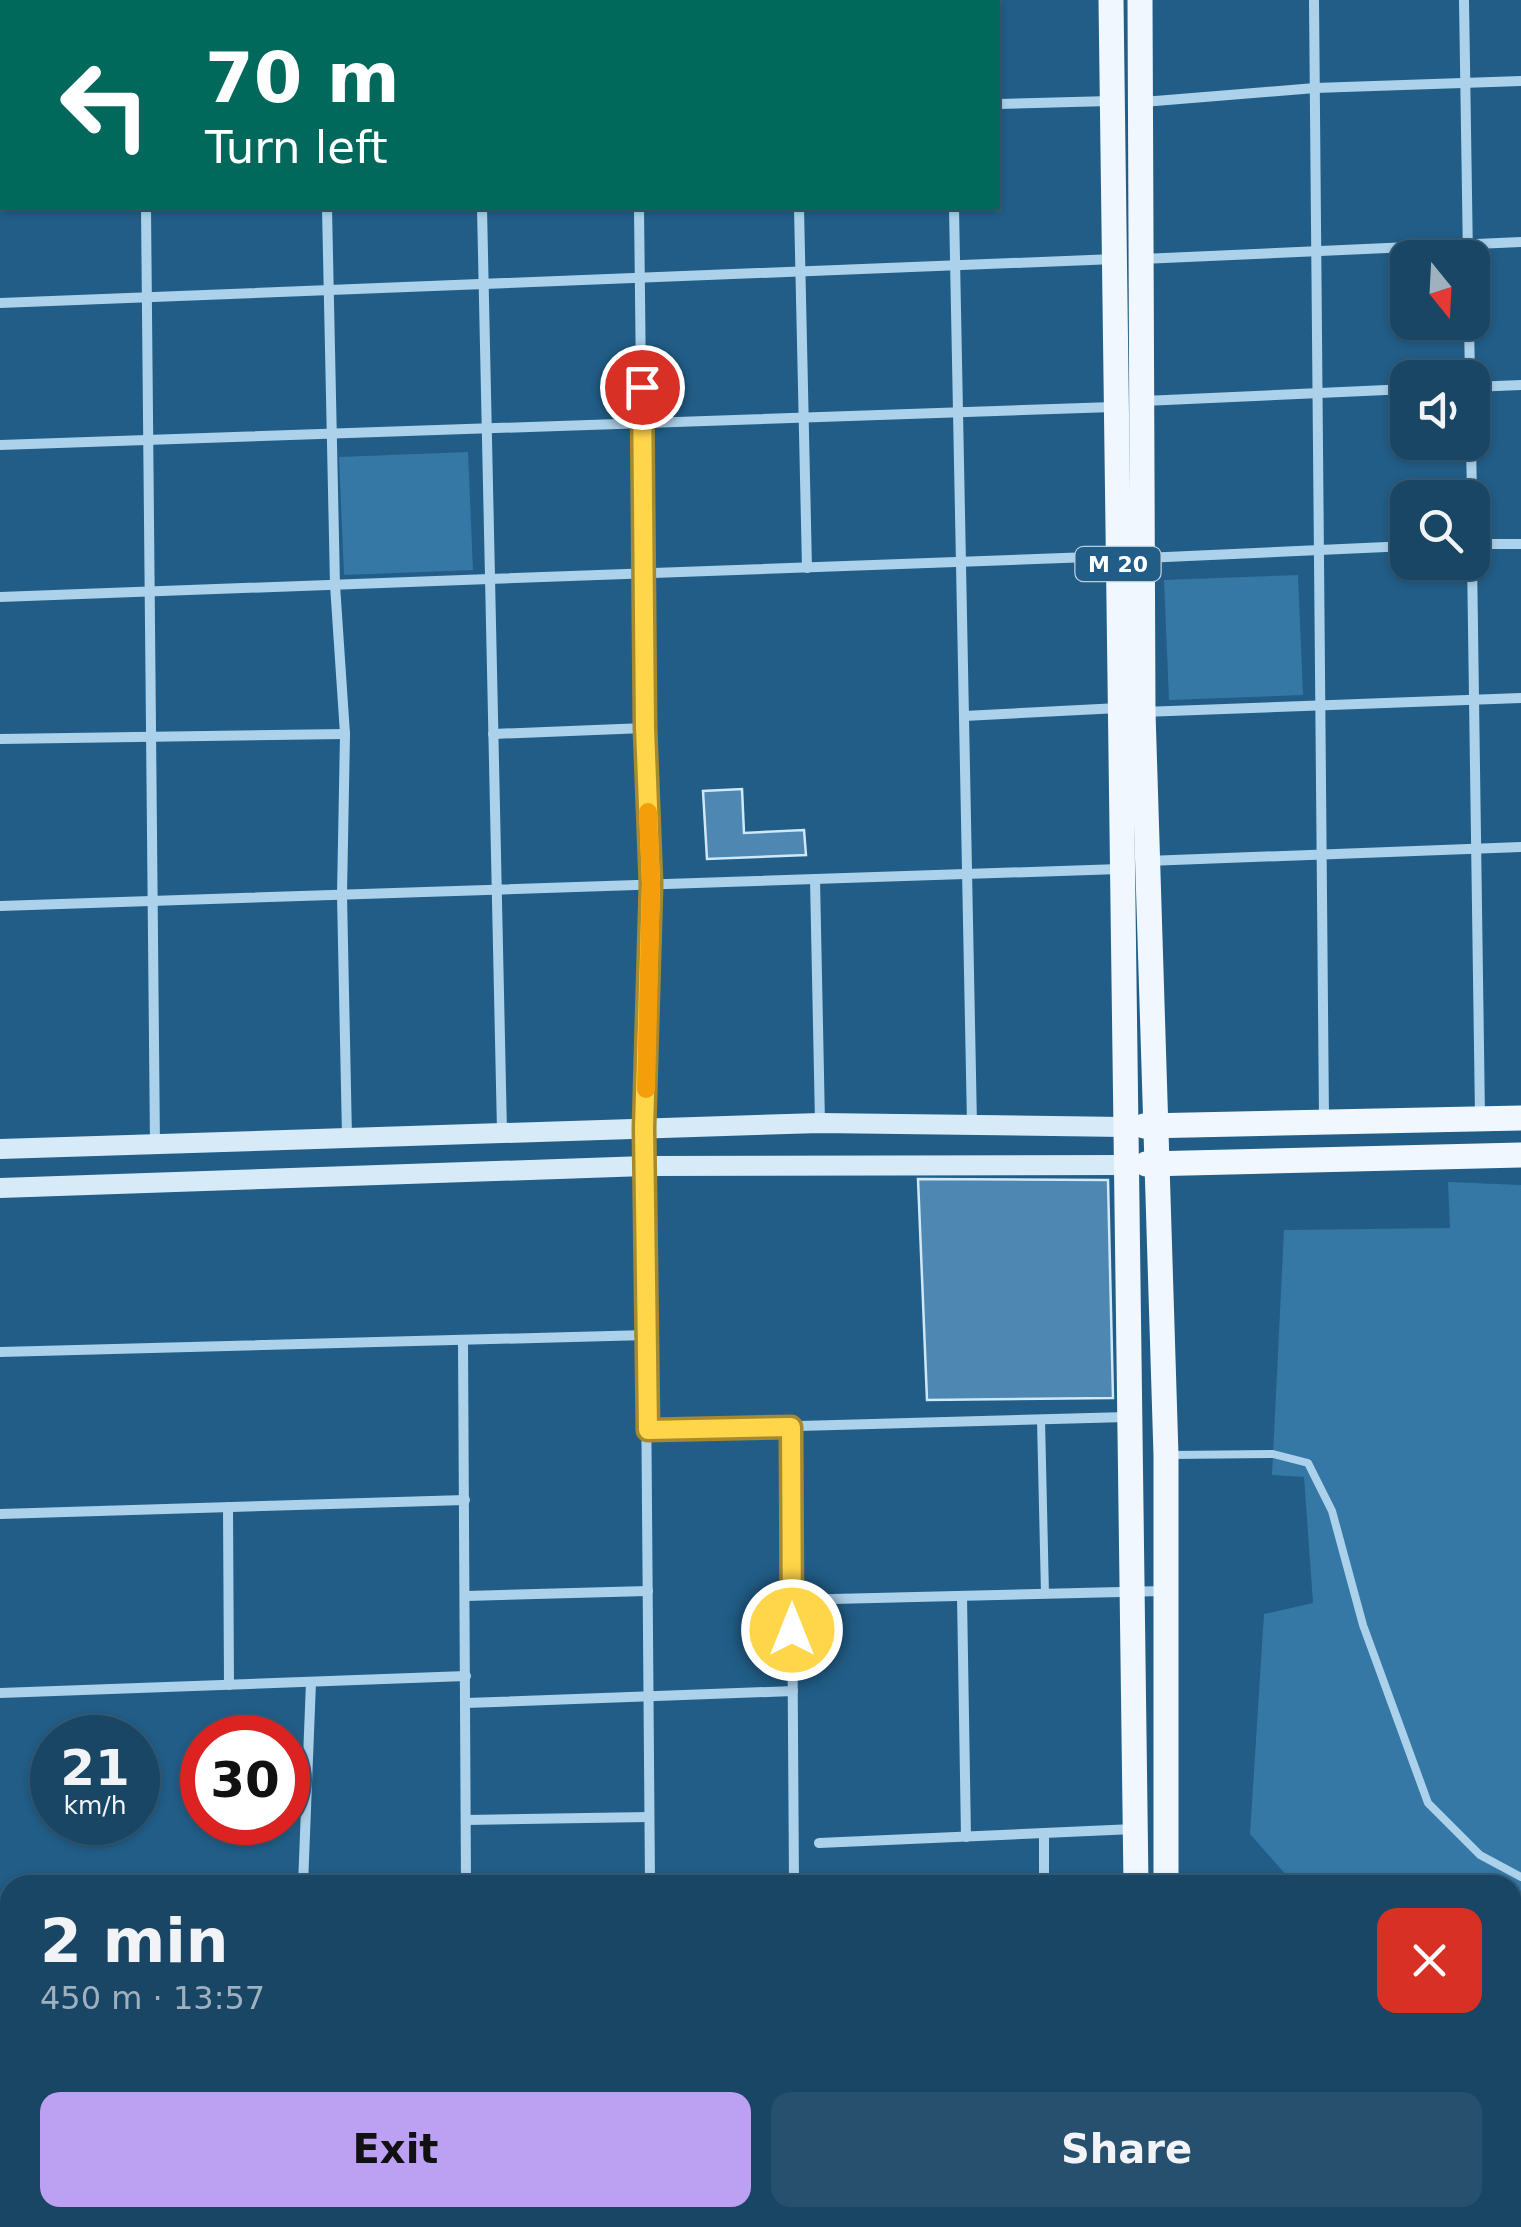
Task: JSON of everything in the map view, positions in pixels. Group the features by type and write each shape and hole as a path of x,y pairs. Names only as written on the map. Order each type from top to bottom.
{"main road":[{"name":"M 20","path":"1111,0 1115,407 1131,557"},
{"name":"M 20","path":"1124,1127 1121,868 1132,710 1131,557 1144,401 1140,0"},
{"name":"M 20","path":"1132,710 1146,861 1158,1124"},
{"path":"1136,1875 1124,1127 1521,1118"},
{"path":"1158,1124 1166,1455 1166,1875"},
{"path":"1126,1165 1521,1156"}],"street":[{"path":"1314,0 1324,1122"},
{"path":"1464,0 1468,240"},
{"path":"1142,102 1315,88 1521,81"},
{"path":"1000,104 1112,101"},
{"path":"146,210 154,1180"},
{"path":"327,210 335,585 345,734 342,895 347,1138"},
{"path":"482,210 502,1132"},
{"path":"639,210 645,728 651,884 644,1128 650,1875"},
{"path":"799,210 807,568"},
{"path":"954,210 972,1126"},
{"path":"1490,243 1521,242"},
{"path":"0,303 1390,248"},
{"path":"1490,386 1521,385"},
{"path":"1144,401 1390,389"},
{"path":"0,446 1115,407"},
{"path":"1490,544 1521,544"},
{"path":"0,597 1390,546"},
{"path":"1472,580 1480,1118"},
{"path":"964,716 1521,698"},
{"path":"493,734 645,728"},
{"path":"0,740 345,734"},
{"path":"1146,861 1521,847"},
{"path":"0,906 1121,868"},
{"path":"815,879 820,1123"},
{"path":"0,1149 820,1123 1124,1127"},
{"path":"0,1188 645,1166 1126,1165"},
{"path":"0,1352 647,1334"},
{"path":"464,1342 466,1875"},
{"path":"648,1430 1128,1417"},
{"path":"791,1427 794,1875"},
{"path":"0,1514 465,1500"},
{"path":"228,1507 229,1685"},
{"path":"466,1596 648,1591"},
{"path":"792,1600 1164,1591"},
{"path":"962,1596 966,1837"},
{"path":"0,1692 466,1676"},
{"path":"303,1875 311,1682"},
{"path":"466,1704 792,1692"},
{"path":"466,1820 649,1817"},
{"path":"819,1843 1135,1829"},
{"path":"1044,1834 1044,1875"}],"lane":[{"path":"1041,1420 1045,1594"},
{"path":"1166,1455 1273,1454 1308,1463 1332,1511 1363,1625 1428,1803 1480,1855 1517,1875"}],"shaded area":[{"path":"468,452 473,570 344,575 339,457"},
{"path":"1298,575 1303,695 1169,700 1164,580"},
{"path":"1448,1182 1521,1185 1521,1875 1286,1875 1250,1834 1264,1614 1313,1603 1304,1477 1272,1475 1284,1230 1450,1228"}],"building":[{"path":"742,789 744,833 804,830 806,855 707,859 703,791"},
{"path":"918,1179 1108,1180 1113,1398 927,1400"}],"slow traffic":[{"path":"646,1089 651,884 648,812"}],"route":[{"path":"642,387 645,728 651,884 644,1128 648,1430 791,1427 792,1630"}]}
